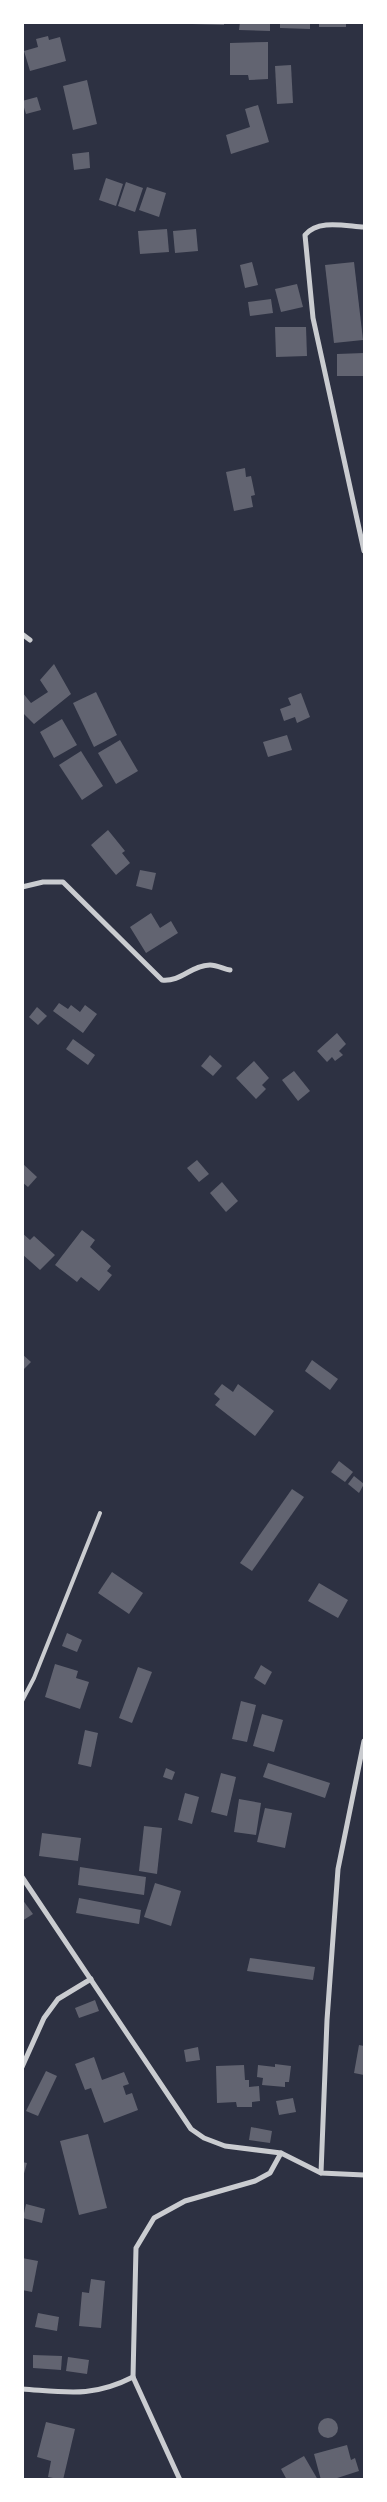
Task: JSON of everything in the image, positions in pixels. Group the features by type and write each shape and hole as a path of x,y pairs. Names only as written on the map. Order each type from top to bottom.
{"street":[{"path":"364,227 318,225 310,229 305,235 313,318 364,551"},
{"path":"22,634 30,640"},
{"path":"22,887 49,882 63,882 162,980 170,981 180,978 198,968 211,965 230,970"},
{"path":"321,2173 327,2020 338,1869 364,1741"},
{"path":"22,1877 191,2129 204,2138 225,2146 281,2153 321,2173 364,2176"},
{"path":"22,2067 44,2018 58,1999 90,1980"},
{"path":"180,2480 132,2377 136,2248 154,2218 185,2201 255,2181 270,2173 281,2153"},
{"path":"22,2389 79,2394 112,2388 132,2377"}],"lane":[{"path":"22,1701 34,1678 100,1513"}],"building":[{"path":"192,22 224,22 224,25 192,24"},
{"path":"240,22 270,22 270,31 239,30"},
{"path":"280,22 310,22 310,29 280,28"},
{"path":"319,22 346,22 346,27 319,27"},
{"path":"48,36 49,40 60,37 66,61 30,71 24,51 38,47 36,39"},
{"path":"268,42 268,79 249,80 248,75 230,75 230,43"},
{"path":"291,65 293,103 277,104 275,66"},
{"path":"87,80 97,124 73,130 63,86"},
{"path":"37,97 41,110 26,114 22,101"},
{"path":"258,105 269,142 231,154 226,135 250,127 245,109"},
{"path":"89,152 90,168 74,170 72,154"},
{"path":"106,178 123,184 116,206 99,200"},
{"path":"126,182 143,188 135,212 118,206"},
{"path":"147,187 166,193 159,217 139,210"},
{"path":"167,229 169,252 140,254 138,231"},
{"path":"196,229 198,251 175,253 173,231"},
{"path":"252,262 258,285 245,288 240,265"},
{"path":"354,262 363,340 334,343 325,265"},
{"path":"297,284 303,307 281,312 275,289"},
{"path":"271,299 273,313 250,316 248,302"},
{"path":"275,327 306,327 307,356 276,357"},
{"path":"364,353 364,376 337,376 337,354"},
{"path":"245,468 246,477 251,476 255,495 251,496 253,507 234,511 226,472"},
{"path":"54,664 71,694 34,724 22,712 22,692 31,703 48,692 40,680"},
{"path":"96,692 117,735 94,747 73,703"},
{"path":"301,693 310,717 297,723 295,717 284,721 280,709 291,705 288,698"},
{"path":"62,719 77,745 54,758 40,732"},
{"path":"287,735 292,750 268,757 263,742"},
{"path":"120,740 138,771 116,784 98,753"},
{"path":"81,751 103,786 82,800 59,765"},
{"path":"108,830 125,851 122,853 130,863 116,875 91,845"},
{"path":"140,870 156,873 152,890 136,886"},
{"path":"151,913 160,928 171,921 178,933 146,953 130,927"},
{"path":"59,1003 68,1009 71,1005 80,1012 85,1005 97,1014 83,1033 53,1011"},
{"path":"37,1007 47,1016 38,1025 29,1017"},
{"path":"337,1033 346,1044 339,1051 343,1055 335,1061 332,1057 327,1062 317,1051"},
{"path":"73,1039 95,1055 88,1065 66,1049"},
{"path":"210,1055 222,1066 213,1076 201,1066"},
{"path":"254,1061 269,1078 262,1085 266,1089 256,1099 236,1078"},
{"path":"294,1071 310,1091 298,1101 282,1080"},
{"path":"197,1160 209,1174 199,1182 187,1168"},
{"path":"22,1163 37,1177 28,1187 22,1182"},
{"path":"222,1182 238,1201 226,1212 210,1193"},
{"path":"82,1230 95,1240 90,1247 111,1266 107,1271 112,1275 99,1291 81,1277 77,1282 55,1265"},
{"path":"22,1233 30,1240 34,1236 55,1255 40,1270 22,1254"},
{"path":"22,1354 31,1362 22,1371"},
{"path":"312,1360 338,1379 330,1390 305,1371"},
{"path":"222,1384 233,1392 238,1384 274,1411 255,1436 215,1405 220,1399 214,1394"},
{"path":"339,1461 353,1472 345,1482 331,1472"},
{"path":"354,1476 364,1484 359,1493 348,1484"},
{"path":"292,1489 304,1497 252,1571 240,1563"},
{"path":"112,1572 143,1593 129,1614 98,1593"},
{"path":"319,1583 348,1600 338,1618 308,1601"},
{"path":"67,1633 82,1640 77,1652 62,1646"},
{"path":"55,1664 78,1671 76,1678 89,1682 80,1709 45,1697"},
{"path":"261,1665 272,1672 265,1685 254,1678"},
{"path":"138,1667 152,1672 132,1723 119,1718"},
{"path":"241,1701 256,1705 247,1742 232,1739"},
{"path":"262,1714 283,1720 274,1752 253,1746"},
{"path":"85,1730 98,1733 91,1767 78,1764"},
{"path":"268,1763 330,1783 325,1798 263,1777"},
{"path":"166,1768 175,1772 172,1780 163,1777"},
{"path":"221,1773 236,1777 227,1816 211,1812"},
{"path":"185,1793 199,1797 192,1824 178,1820"},
{"path":"239,1799 261,1803 256,1835 234,1832"},
{"path":"265,1808 292,1813 285,1848 257,1842"},
{"path":"144,1826 162,1828 157,1874 139,1871"},
{"path":"42,1833 81,1838 78,1861 39,1856"},
{"path":"80,1867 146,1877 144,1895 78,1885"},
{"path":"155,1883 181,1891 171,1926 144,1917"},
{"path":"79,1898 141,1910 139,1924 76,1913"},
{"path":"22,1899 33,1914 22,1921"},
{"path":"250,1958 315,1967 313,1980 247,1971"},
{"path":"95,2000 99,2011 79,2018 75,2008"},
{"path":"359,2045 364,2046 364,2075 354,2073"},
{"path":"198,2047 200,2060 186,2062 184,2050"},
{"path":"94,2057 102,2080 124,2072 129,2084 123,2086 126,2095 132,2093 138,2110 104,2123 91,2088 85,2090 75,2064"},
{"path":"275,2064 291,2066 289,2082 285,2082 285,2087 262,2085 263,2078 257,2077 258,2065 275,2067"},
{"path":"244,2065 245,2080 249,2080 249,2087 259,2086 260,2101 252,2102 252,2107 237,2107 236,2102 217,2103 216,2066"},
{"path":"46,2071 57,2076 38,2116 26,2111"},
{"path":"293,2098 296,2112 279,2115 276,2101"},
{"path":"251,2127 272,2131 270,2143 249,2140"},
{"path":"88,2134 107,2208 79,2215 60,2141"},
{"path":"22,2162 27,2163 23,2177 22,2177"},
{"path":"26,2204 45,2209 42,2223 23,2218"},
{"path":"22,2258 38,2261 32,2292 22,2290"},
{"path":"91,2279 105,2281 101,2328 79,2326 82,2292 89,2293"},
{"path":"38,2313 59,2317 57,2331 35,2327"},
{"path":"33,2355 62,2356 61,2370 33,2368"},
{"path":"68,2357 89,2360 87,2374 66,2371"},
{"path":"324,2418 332,2418 338,2424 338,2432 332,2438 324,2438 318,2432 318,2424"},
{"path":"46,2422 75,2429 63,2480 48,2477 51,2461 37,2457"},
{"path":"347,2445 351,2460 355,2458 359,2471 331,2480 321,2480 314,2454"},
{"path":"304,2456 318,2480 287,2480 281,2469"}]}
